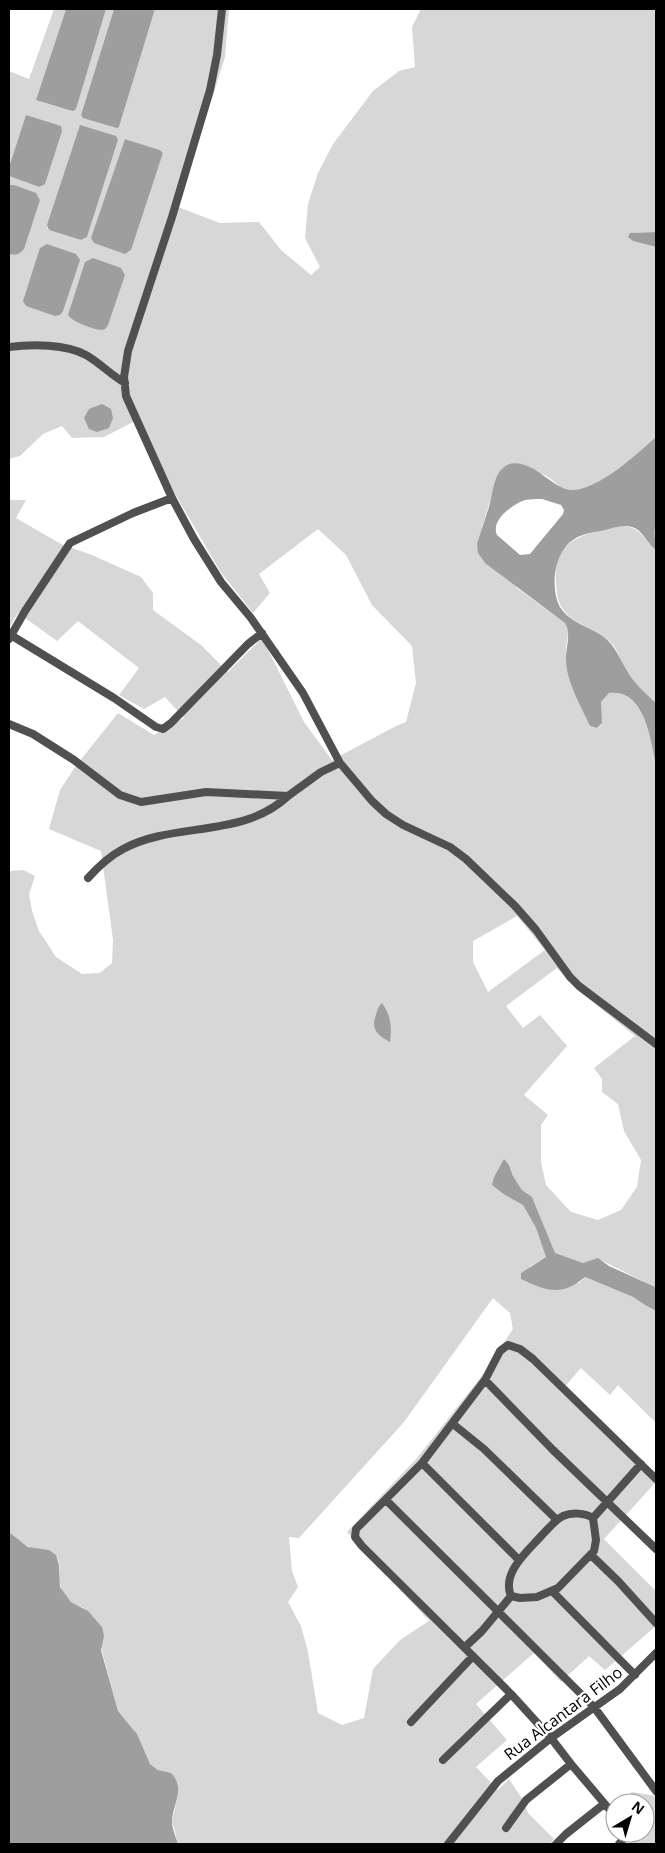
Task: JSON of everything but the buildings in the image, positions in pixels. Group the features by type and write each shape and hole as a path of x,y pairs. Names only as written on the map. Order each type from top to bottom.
{"street":[{"path":"222,9 217,55 210,90 172,217 131,340 126,365 126,396 172,498 208,564 262,633 303,693 318,718 340,763 368,798 386,814 403,825 450,847 466,859 515,906 579,986 656,1044"},
{"path":"9,347 36,345 79,352 88,356 125,383"},
{"path":"172,498 133,513 70,543 10,636 163,729 248,644 262,633"},
{"path":"9,724 33,734 74,760 120,795 136,801 147,802 191,793 206,792 288,796"},
{"path":"88,878 126,847 157,837 244,822 264,814 321,772 340,763"},
{"path":"556,1844 604,1804 552,1738 511,1694 362,1546 355,1537 356,1528 422,1463 485,1380 503,1348 508,1345 520,1349 656,1479"},
{"path":"485,1380 553,1450 656,1549"},
{"path":"453,1424 484,1449 557,1520"},
{"path":"422,1463 519,1560"},
{"path":"593,1518 641,1464"},
{"path":"386,1500 594,1707 656,1791"},
{"path":"511,1596 512,1574 519,1560 557,1520 566,1515 575,1514 593,1518"},
{"path":"511,1596 525,1598 553,1592 558,1588 591,1555 595,1547 593,1518"},
{"path":"591,1555 656,1623"},
{"path":"553,1592 635,1675"},
{"path":"465,1647 478,1635 511,1596"},
{"name":"Rua Alcantara Filho","path":"448,1844 493,1786 506,1773 620,1689 656,1653"},
{"path":"411,1722 473,1656"},
{"path":"443,1760 511,1694"},
{"path":"506,1828 526,1800 571,1764"}],"shaded area":[{"path":"54,9 66,9 37,97 39,101 72,111 77,106 106,9 114,9 81,115 119,127 155,9 229,9 225,57 178,207 220,223 259,222 281,250 311,275 320,267 305,238 308,204 318,173 333,144 373,91 399,71 415,67 412,27 421,9 656,9 656,232 631,233 633,241 656,247 656,437 617,470 582,490 567,490 542,474 499,473 482,527 517,588 567,626 567,669 573,689 590,726 597,728 601,725 601,702 609,693 621,694 631,699 644,718 656,764 656,1288 599,1259 583,1263 555,1254 532,1197 522,1190 513,1176 509,1165 504,1160 494,1177 505,1195 523,1205 536,1228 546,1257 529,1267 579,1283 585,1277 633,1297 656,1311 656,1423 618,1385 610,1395 581,1368 561,1391 655,1483 604,1539 656,1591 656,1626 605,1670 589,1656 561,1682 534,1653 476,1704 507,1740 476,1767 498,1790 509,1779 521,1797 528,1813 554,1839 550,1844 178,1844 172,1821 178,1795 158,1770 150,1764 134,1730 118,1711 101,1647 84,1608 72,1602 61,1588 58,1559 52,1552 28,1546 9,1532 9,871 23,870 35,876 29,894 32,911 39,931 56,957 82,974 100,973 112,963 113,940 101,851 49,829 60,790 75,767 118,713 154,735 184,718 165,697 144,709 119,695 139,668 78,621 57,641 18,613 9,628 9,500 26,500 16,518 61,544 92,555 141,577 153,593 153,610 201,645 228,672 262,638 304,722 332,760 406,722 416,683 412,646 372,605 346,555 318,529 259,574 270,593 253,613 220,571 174,492 139,419 104,437 72,438 62,426 43,434 20,456 9,459 9,254 14,255 14,185 9,185 9,176 39,187 26,115 9,167 9,71 29,79","holes":["125,139 160,150 163,153 129,253","118,140 87,237 81,240 47,228","517,916 545,950 488,992 473,962 473,941","557,968 580,992 635,1036 594,1068 602,1079 602,1092 618,1104 624,1131 641,1160 637,1187 621,1210 598,1220 571,1212 546,1185 541,1162 541,1125 548,1115 524,1095 567,1046 540,1015 523,1028 506,1006","493,1298 510,1313 513,1329 484,1373 417,1458 347,1532 429,1621 400,1640 373,1669 364,1718 342,1725 318,1713 308,1652 301,1626 288,1602 298,1587 292,1571 289,1537 299,1538 404,1422"]},
{"path":"66,9 106,9 77,106 72,111 36,100"},
{"path":"114,9 155,9 119,127 117,128 83,118 81,115"},
{"path":"26,115 61,126 62,131 45,184 39,187 9,176 9,167"},
{"path":"80,125 116,136 118,140 87,237 81,240 49,230 47,225"},
{"path":"125,139 160,150 163,153 131,250 125,254 94,243 91,238"},
{"path":"9,185 36,193 40,200 24,249 15,255 9,254"},
{"path":"656,232 656,247 633,241 628,237 630,233"},
{"path":"47,244 76,254 80,260 63,311 60,315 55,316 26,306 23,301 40,248"},
{"path":"93,258 121,268 125,275 108,325 102,330 83,325 68,315 85,262"},
{"path":"102,404 111,409 113,418 109,428 97,432 89,429 84,418 89,409"},
{"path":"656,437 656,550 639,531 629,526 583,535 569,543 560,557 555,574 555,592 560,607 565,613 608,640 632,678 656,703 656,764 644,718 631,699 621,694 609,693 601,702 602,723 597,728 590,726 569,678 566,661 568,632 565,623 485,563 478,553 477,544 496,478 508,464 514,463 527,466 562,488 574,490 595,484 606,477 629,461","holes":["542,499 561,505 564,510 563,514 530,554 520,555 497,535 496,529 500,518 520,502"]},
{"path":"622,526 638,531 656,550 656,703 632,678 613,645 602,636 571,618 561,606 557,594 556,567 560,555 566,546 585,535"},
{"path":"382,1003 390,1022 390,1042 375,1030 374,1026 377,1010"},
{"path":"504,1159 522,1190 532,1197 555,1253 583,1263 598,1258 609,1266 655,1287 656,1311 633,1297 585,1277 561,1290 546,1289 521,1279 521,1273 546,1257 536,1228 523,1205 492,1185 494,1177"},
{"path":"9,1532 28,1547 49,1550 56,1555 59,1565 60,1587 71,1602 88,1611 102,1627 104,1636 101,1650 118,1711 137,1734 150,1764 158,1770 171,1773 178,1785 178,1796 172,1821 178,1844 9,1844"},
{"path":"656,1796 656,1844 629,1844 655,1843"}]}
